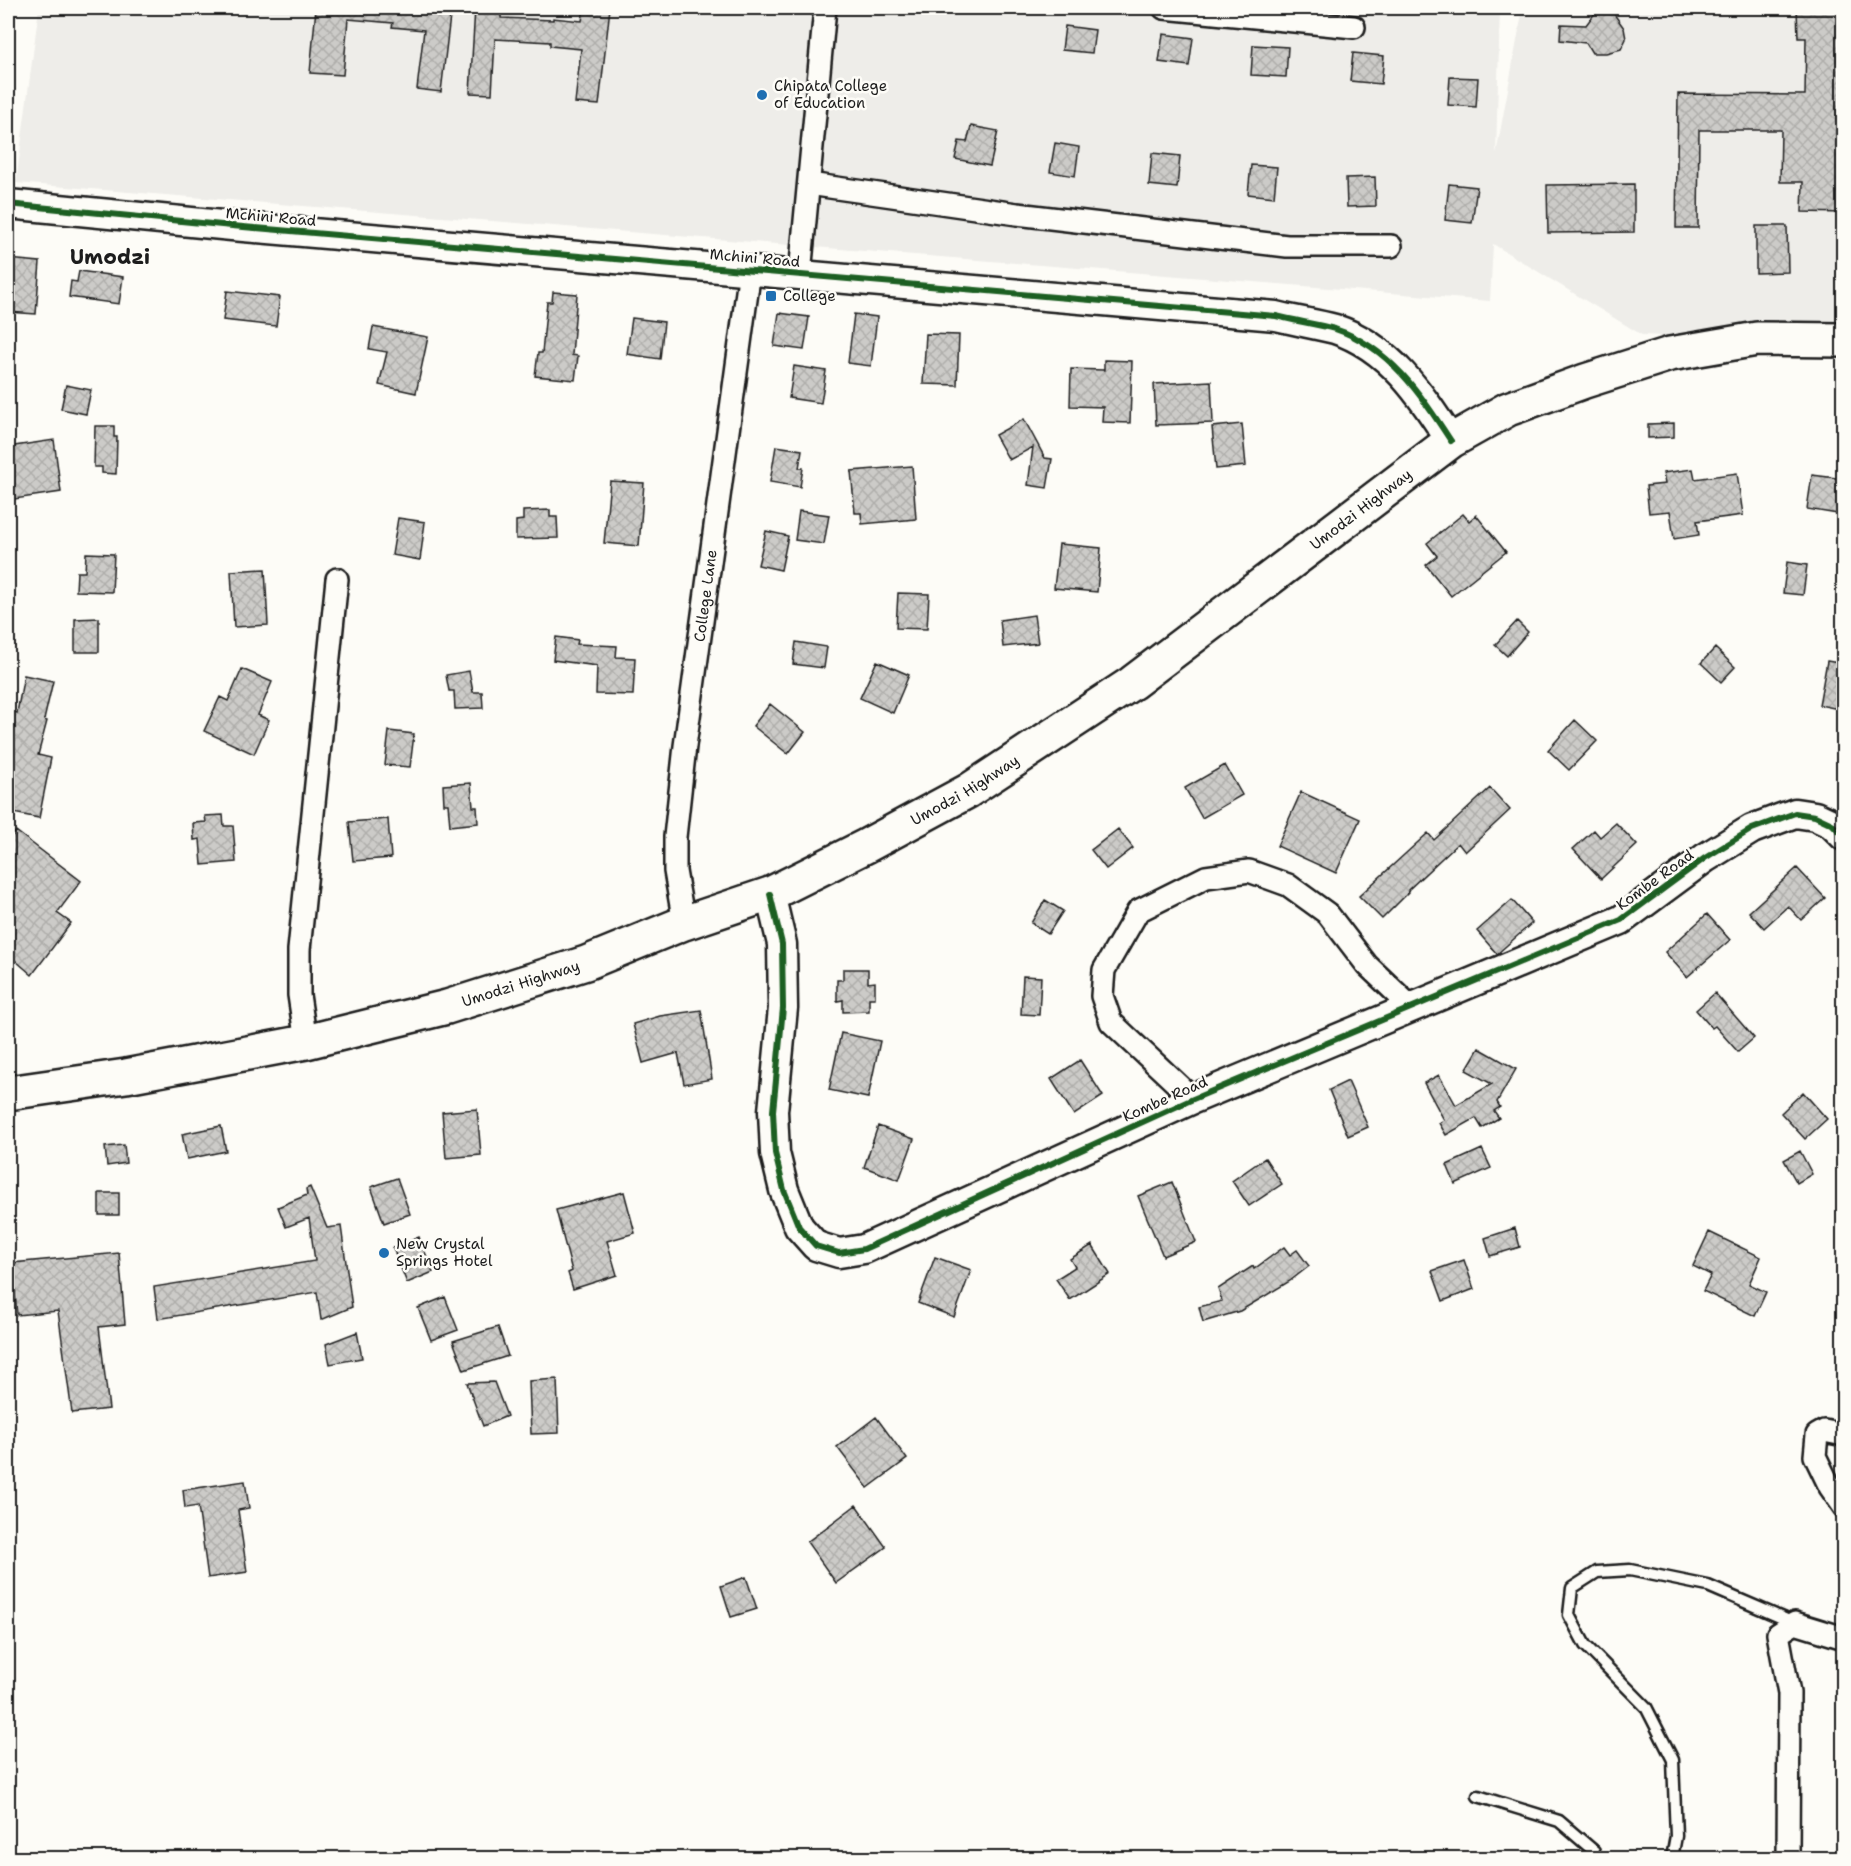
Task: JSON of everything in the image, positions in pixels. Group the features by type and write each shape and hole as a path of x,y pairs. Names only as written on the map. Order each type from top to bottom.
{"highway":[{"name":"Umodzi Highway","path":"8,1093 126,1076 306,1042 447,1006 576,967 684,922 770,894 866,846 968,790 1132,683 1451,441 1508,409 1670,354 1757,339 1844,340"}],"street":[{"path":"800,274 825,8"},
{"path":"1164,8 1354,27"},
{"path":"809,184 1017,214 1287,246 1391,246"},
{"name":"Mchini Road","path":"8,204 244,227 1276,316 1336,330 1370,345 1393,364 1423,398 1451,441"},
{"name":"College Lane","path":"684,922 675,872 675,837 686,734 750,270"},
{"path":"306,1042 299,995 299,950 338,579"},
{"name":"Kombe Road","path":"770,894 782,944 783,987 773,1112 774,1154 784,1190 799,1227 816,1246 839,1253 864,1249 1192,1099 1621,920 1705,858 1752,829 1795,813 1815,816 1832,824 1844,836"},
{"path":"1192,1099 1111,1022 1102,996 1104,970 1138,911 1206,877 1249,871 1288,885 1328,914 1367,965 1411,1007"},
{"path":"1844,1435 1824,1431 1816,1435 1815,1456 1830,1487 1844,1507"},
{"path":"1788,1858 1789,1692 1778,1634 1794,1623 1844,1638"}],"lane":[{"path":"1672,1858 1676,1836 1673,1760 1646,1707 1585,1645 1569,1616 1572,1588 1597,1572 1630,1570 1708,1586 1794,1623"},
{"path":"1478,1796 1559,1821 1594,1851 1596,1858"}],"shaded area":[{"name":"Chipata College of Education","path":"39,8 1500,8 1496,154 1523,8 1843,8 1843,345 1642,335 1493,244 1490,301 16,183"}],"building":[{"path":"316,8 451,8 441,92 417,89 424,30 392,27 393,23 348,19 343,75 310,73"},
{"path":"475,8 501,8 501,18 553,20 553,18 582,21 584,8 610,8 599,105 575,103 581,49 550,46 550,42 495,39 492,94 470,93"},
{"path":"1797,8 1844,8 1844,213 1802,212 1803,182 1780,182 1781,130 1699,130 1698,228 1676,228 1678,94 1805,95 1806,38 1798,38"},
{"path":"1595,13 1614,14 1624,28 1626,39 1621,49 1606,53 1592,53 1586,43 1560,40 1561,24 1586,25"},
{"path":"1065,26 1095,30 1092,53 1062,50"},
{"path":"1163,34 1193,38 1189,66 1159,62"},
{"path":"1253,45 1288,47 1286,77 1251,75"},
{"path":"1353,53 1384,56 1381,84 1350,81"},
{"path":"1450,77 1478,78 1476,107 1448,105"},
{"path":"971,126 998,131 990,166 955,159 959,141 967,142"},
{"path":"1055,143 1079,147 1075,176 1050,172"},
{"path":"1152,153 1180,156 1177,188 1149,185"},
{"path":"1251,165 1277,167 1274,197 1248,194"},
{"path":"1375,177 1376,206 1347,207 1346,178"},
{"path":"1449,184 1477,187 1472,223 1445,220"},
{"path":"1634,184 1634,232 1548,233 1547,185"},
{"path":"1756,226 1787,226 1788,272 1756,273"},
{"path":"8,259 40,262 36,314 8,312"},
{"path":"79,271 123,277 119,304 69,297 71,281 77,282"},
{"path":"227,291 280,297 276,326 223,320"},
{"path":"553,292 577,294 572,355 578,356 575,380 535,376 538,353 542,353 547,302 552,302"},
{"path":"779,313 809,317 804,350 774,346"},
{"path":"854,314 877,317 871,366 848,363"},
{"path":"632,318 664,322 660,359 627,354"},
{"path":"373,327 428,337 416,393 379,385 387,352 369,349"},
{"path":"926,334 959,335 957,385 923,384"},
{"path":"1104,360 1132,361 1130,423 1102,422 1103,407 1070,406 1071,369 1104,370"},
{"path":"794,366 826,371 821,403 789,398"},
{"path":"1211,381 1213,423 1156,425 1154,384"},
{"path":"66,385 91,390 86,414 61,409"},
{"path":"1024,419 1045,458 1052,459 1047,488 1028,485 1033,447 1009,460 995,435"},
{"path":"1674,423 1674,437 1648,438 1648,424"},
{"path":"1242,424 1246,466 1216,469 1212,427"},
{"path":"95,426 114,426 114,437 117,437 116,474 102,473 102,467 94,467"},
{"path":"54,440 61,492 8,500 8,447"},
{"path":"776,446 802,450 799,468 803,468 800,487 770,482"},
{"path":"912,466 916,519 862,524 861,513 855,513 851,471"},
{"path":"1693,469 1695,479 1737,473 1743,515 1697,521 1699,535 1674,539 1670,511 1649,513 1646,486 1665,484 1663,473"},
{"path":"1812,475 1844,479 1844,515 1807,509"},
{"path":"610,481 644,483 639,546 604,543"},
{"path":"550,510 550,517 557,517 558,538 516,539 516,521 523,520 523,511"},
{"path":"799,511 829,515 824,544 795,540"},
{"path":"1463,514 1469,521 1476,515 1506,552 1451,596 1426,565 1437,556 1427,543"},
{"path":"398,518 425,522 420,560 392,555"},
{"path":"766,531 788,536 781,570 758,565"},
{"path":"1059,544 1101,548 1097,592 1054,588"},
{"path":"86,553 114,554 112,592 76,591 77,572 85,572"},
{"path":"1787,562 1807,565 1803,595 1783,593"},
{"path":"265,569 268,625 234,627 231,571"},
{"path":"898,593 929,594 927,629 896,628"},
{"path":"1034,615 1038,643 1003,647 1000,620"},
{"path":"99,618 99,652 75,652 75,619"},
{"path":"1517,621 1528,632 1507,656 1495,645"},
{"path":"556,637 578,640 577,644 617,646 616,657 635,658 633,695 596,694 597,666 553,660"},
{"path":"796,642 827,647 824,668 793,664"},
{"path":"1715,648 1735,667 1721,682 1701,663"},
{"path":"877,661 909,675 893,713 860,698"},
{"path":"1827,661 1844,664 1844,710 1819,705"},
{"path":"242,669 272,682 258,715 269,720 254,754 204,731 220,697 228,701"},
{"path":"469,671 473,692 482,692 483,708 455,709 454,691 449,691 446,675"},
{"path":"24,675 53,681 44,720 47,721 38,755 51,758 39,818 8,812 8,771 13,744 8,743 8,710 17,713"},
{"path":"770,704 805,732 788,754 753,726"},
{"path":"1575,720 1597,741 1569,770 1548,750"},
{"path":"389,731 414,734 410,767 385,765"},
{"path":"1225,765 1242,795 1202,818 1185,788"},
{"path":"471,783 473,807 477,807 478,823 450,826 448,804 444,804 443,785"},
{"path":"1490,788 1510,810 1465,852 1458,843 1408,890 1409,892 1382,919 1359,896 1428,833 1434,840"},
{"path":"1301,792 1360,819 1336,873 1277,846"},
{"path":"223,815 224,826 233,826 236,862 202,865 200,839 194,840 193,823 206,822 205,816"},
{"path":"388,819 391,858 353,861 349,822"},
{"path":"1616,823 1637,845 1601,879 1573,849 1594,830 1600,837"},
{"path":"1118,829 1133,848 1106,869 1091,850"},
{"path":"16,831 81,881 57,913 71,923 32,975 8,954 8,842"},
{"path":"1797,868 1825,898 1801,920 1788,906 1764,928 1749,912"},
{"path":"1045,900 1063,911 1048,934 1031,923"},
{"path":"1512,900 1532,923 1497,954 1477,931"},
{"path":"1707,914 1730,940 1687,977 1665,952"},
{"path":"843,969 868,969 868,983 875,982 875,998 869,998 869,1011 843,1012 843,1000 837,1001 837,980 843,980"},
{"path":"1023,976 1041,977 1039,1015 1021,1014"},
{"path":"1715,993 1754,1038 1738,1052 1715,1026 1712,1028 1696,1010"},
{"path":"701,1010 712,1079 684,1084 678,1053 643,1063 633,1024 660,1016"},
{"path":"841,1033 880,1041 868,1098 829,1090"},
{"path":"1479,1048 1516,1069 1497,1102 1500,1107 1494,1111 1499,1118 1482,1128 1476,1118 1446,1135 1439,1123 1444,1120 1424,1083 1439,1075 1456,1105 1492,1084 1466,1070"},
{"path":"1080,1060 1103,1096 1074,1115 1051,1079"},
{"path":"1348,1081 1368,1127 1348,1136 1329,1090"},
{"path":"1803,1092 1827,1119 1805,1139 1781,1113"},
{"path":"477,1109 481,1155 446,1158 442,1112"},
{"path":"221,1126 226,1151 187,1159 182,1134"},
{"path":"878,1126 914,1139 899,1180 864,1167"},
{"path":"124,1145 126,1163 107,1166 105,1147"},
{"path":"1482,1149 1491,1168 1455,1184 1447,1165"},
{"path":"1800,1151 1812,1174 1797,1183 1784,1160"},
{"path":"1265,1158 1282,1184 1249,1206 1232,1181"},
{"path":"397,1178 410,1214 384,1223 371,1187"},
{"path":"1172,1182 1196,1242 1163,1256 1138,1196"},
{"path":"310,1187 327,1228 341,1226 352,1307 321,1320 317,1292 158,1319 154,1287 315,1261 309,1218 286,1227 278,1207 307,1195 306,1189"},
{"path":"624,1192 635,1233 607,1241 617,1275 573,1289 568,1273 572,1271 556,1210"},
{"path":"99,1193 119,1193 119,1215 99,1215"},
{"path":"1515,1228 1520,1247 1490,1256 1485,1238"},
{"path":"1709,1232 1761,1257 1749,1284 1766,1292 1755,1316 1703,1291 1711,1275 1693,1266"},
{"path":"419,1237 433,1272 407,1283 393,1248"},
{"path":"1092,1245 1110,1274 1070,1300 1056,1279 1075,1267 1070,1259"},
{"path":"1284,1247 1290,1255 1297,1250 1309,1266 1290,1281 1240,1311 1203,1322 1199,1307 1222,1301 1218,1289 1253,1266 1254,1269"},
{"path":"119,1253 125,1324 99,1327 109,1409 72,1413 58,1311 17,1315 12,1263"},
{"path":"935,1257 971,1270 954,1317 918,1303"},
{"path":"1464,1260 1474,1289 1443,1301 1432,1271"},
{"path":"445,1297 458,1330 431,1340 418,1308"},
{"path":"498,1327 508,1356 464,1370 453,1341"},
{"path":"357,1332 362,1358 330,1364 326,1344"},
{"path":"557,1379 559,1433 531,1434 529,1381"},
{"path":"494,1382 507,1416 483,1426 467,1383"},
{"path":"876,1417 907,1459 868,1488 837,1447"},
{"path":"245,1481 249,1508 238,1510 247,1572 208,1578 198,1506 185,1508 183,1490"},
{"path":"856,1505 886,1547 836,1583 807,1542"},
{"path":"746,1577 757,1609 731,1617 721,1586"}],"cycle path":[{"path":"8,204 232,226 1276,316 1335,329 1355,337 1372,348 1388,360 1416,390 1451,441"},
{"path":"770,894 782,944 783,1008 773,1111 775,1153 784,1190 799,1227 816,1246 839,1253 864,1249 1193,1099 1621,920 1705,858 1752,829 1795,813 1815,816 1832,824 1844,836"}],"place":[{"name":"Chipata College of Education","path":"762,95"},
{"name":"College","path":"771,296"},
{"name":"New Crystal Springs Hotel","path":"384,1253"}],"district":[{"name":"Umodzi","path":"110,257"}]}
